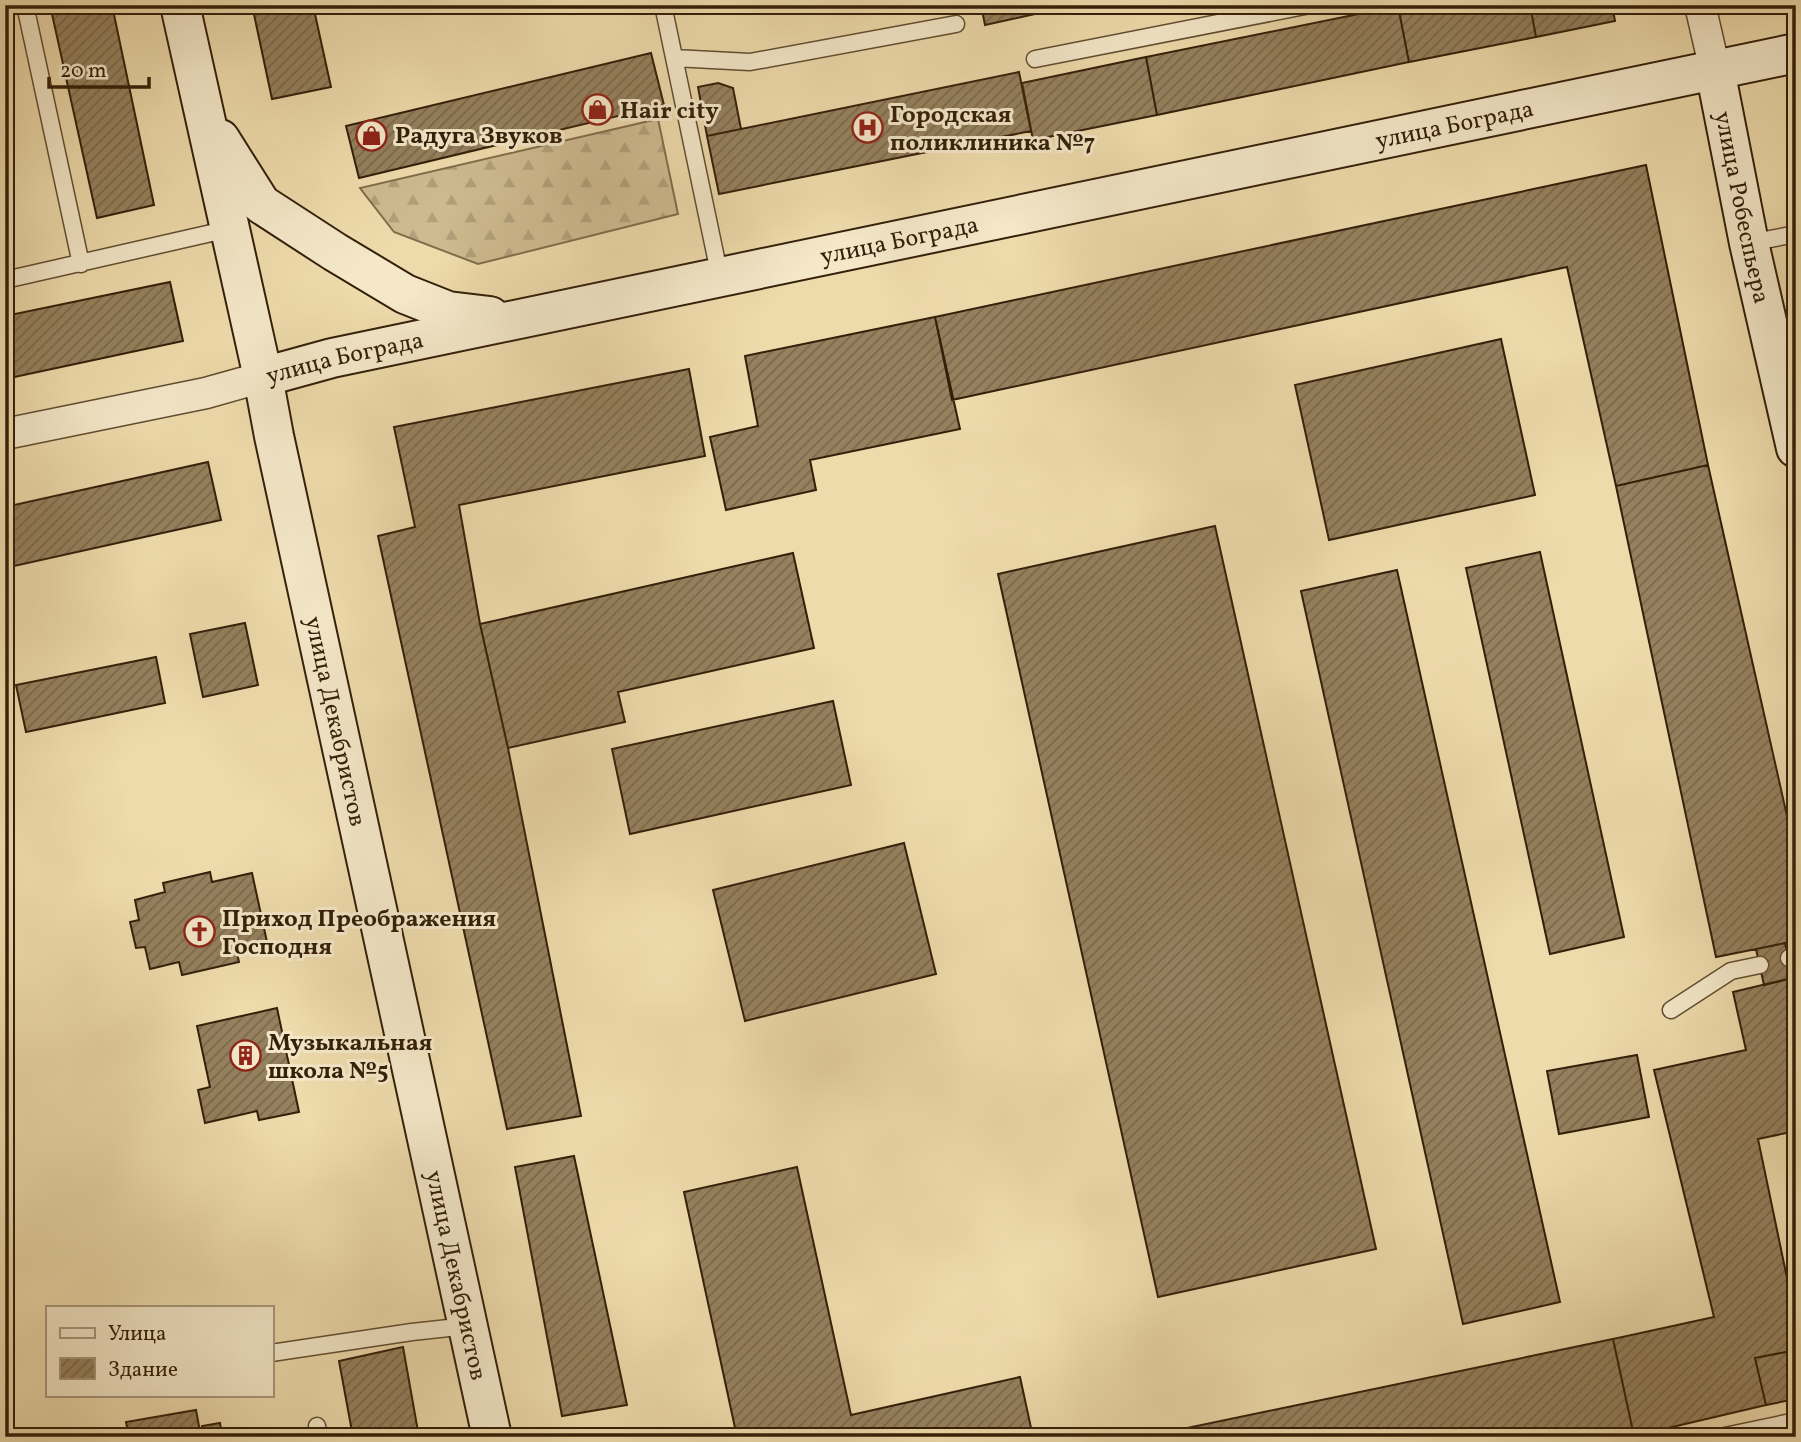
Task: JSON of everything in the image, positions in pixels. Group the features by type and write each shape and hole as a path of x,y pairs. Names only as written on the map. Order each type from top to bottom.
{"main road":[{"name":"улица Декабристов","path":"180,5 492,1437"},
{"name":"улица Бограда","path":"263,377 332,358 1796,54"},
{"name":"улица Робеспьера","path":"1715,70 1749,243 1796,448"},
{"path":"206,116 261,204 405,294 448,311 516,320"}],"street":[{"name":"улица Робеспьера","path":"1700,5 1715,70"},
{"name":"улица Бограда","path":"5,434 206,393 263,377"}],"lane":[{"path":"25,5 81,264"},
{"path":"663,5 720,277"},
{"path":"1035,59 1310,5"},
{"path":"674,58 750,62 956,24"},
{"path":"5,280 229,229"},
{"path":"1749,243 1796,234"},
{"path":"1671,1010 1731,971 1760,965"},
{"path":"273,1353 467,1326"},
{"path":"1720,1437 1796,1421"}],"green space":[{"path":"658,119 678,214 478,264 394,232 360,188"}],"building":[{"path":"50,5 112,5 154,205 97,218"},
{"path":"252,5 313,5 331,87 272,99"},
{"path":"981,5 1052,5 1053,10 985,25"},
{"path":"1530,5 1536,37 1409,62 1398,6"},
{"path":"1530,5 1612,5 1615,21 1536,37"},
{"path":"1398,6 1409,62 1157,115 1146,57"},
{"path":"651,53 664,105 359,178 346,126"},
{"path":"1146,57 1157,115 1033,140 1022,83"},
{"path":"1019,72 1031,131 719,194 707,136"},
{"path":"718,83 733,88 741,129 707,136 698,87"},
{"path":"1646,165 1708,465 1616,486 1567,267 952,400 935,317"},
{"path":"170,282 183,341 5,379 5,316"},
{"path":"935,317 960,429 810,460 816,490 726,510 710,437 758,426 745,356"},
{"path":"1501,339 1535,495 1329,540 1295,385"},
{"path":"689,369 705,456 459,505 480,624 508,748 581,1116 507,1129 378,536 415,527 394,427"},
{"path":"208,462 221,520 5,568 5,507"},
{"path":"1708,465 1796,856 1796,941 1716,957 1616,486"},
{"path":"1215,526 1376,1249 1158,1297 998,574"},
{"path":"1540,552 1624,937 1550,954 1466,568"},
{"path":"793,553 814,648 618,692 625,722 508,748 480,624"},
{"path":"1397,570 1560,1302 1463,1324 1301,591"},
{"path":"245,623 258,685 203,697 190,634"},
{"path":"156,657 165,703 26,732 16,685"},
{"path":"833,701 851,785 630,834 612,749"},
{"path":"904,843 936,974 745,1021 713,890"},
{"name":"Приход Преображения Господня","path":"210,872 212,882 252,873 267,942 236,949 239,962 182,975 179,962 150,969 145,947 136,948 130,922 139,920 135,900 165,892 163,883"},
{"path":"1785,943 1793,978 1764,985 1756,949"},
{"path":"1796,977 1796,1131 1758,1139 1796,1321 1796,1350 1755,1358 1766,1405 1634,1436 1613,1339 1714,1317 1654,1070 1746,1050 1733,992"},
{"name":"Музыкальная школа №5","path":"277,1008 299,1112 259,1120 257,1111 205,1123 198,1090 210,1087 197,1026"},
{"path":"1637,1055 1649,1117 1559,1134 1547,1071"},
{"path":"574,1156 627,1405 562,1416 515,1167"},
{"path":"797,1167 851,1415 1020,1377 1033,1437 737,1437 684,1192"},
{"path":"1613,1339 1634,1436 1164,1437 1163,1433"},
{"path":"403,1347 419,1437 353,1437 339,1361"},
{"path":"1796,1350 1796,1399 1766,1405 1755,1358"},
{"path":"196,1410 201,1437 129,1437 126,1422"},
{"path":"220,1423 222,1437 204,1437 202,1426"}],"place":[{"name":"Hair city","path":"597,110"},
{"name":"Городская поликлиника №7","path":"867,128"},
{"name":"Радуга Звуков","path":"372,135"},
{"name":"Приход Преображения Господня","path":"199,932"},
{"name":"Музыкальная школа №5","path":"245,1056"}]}
